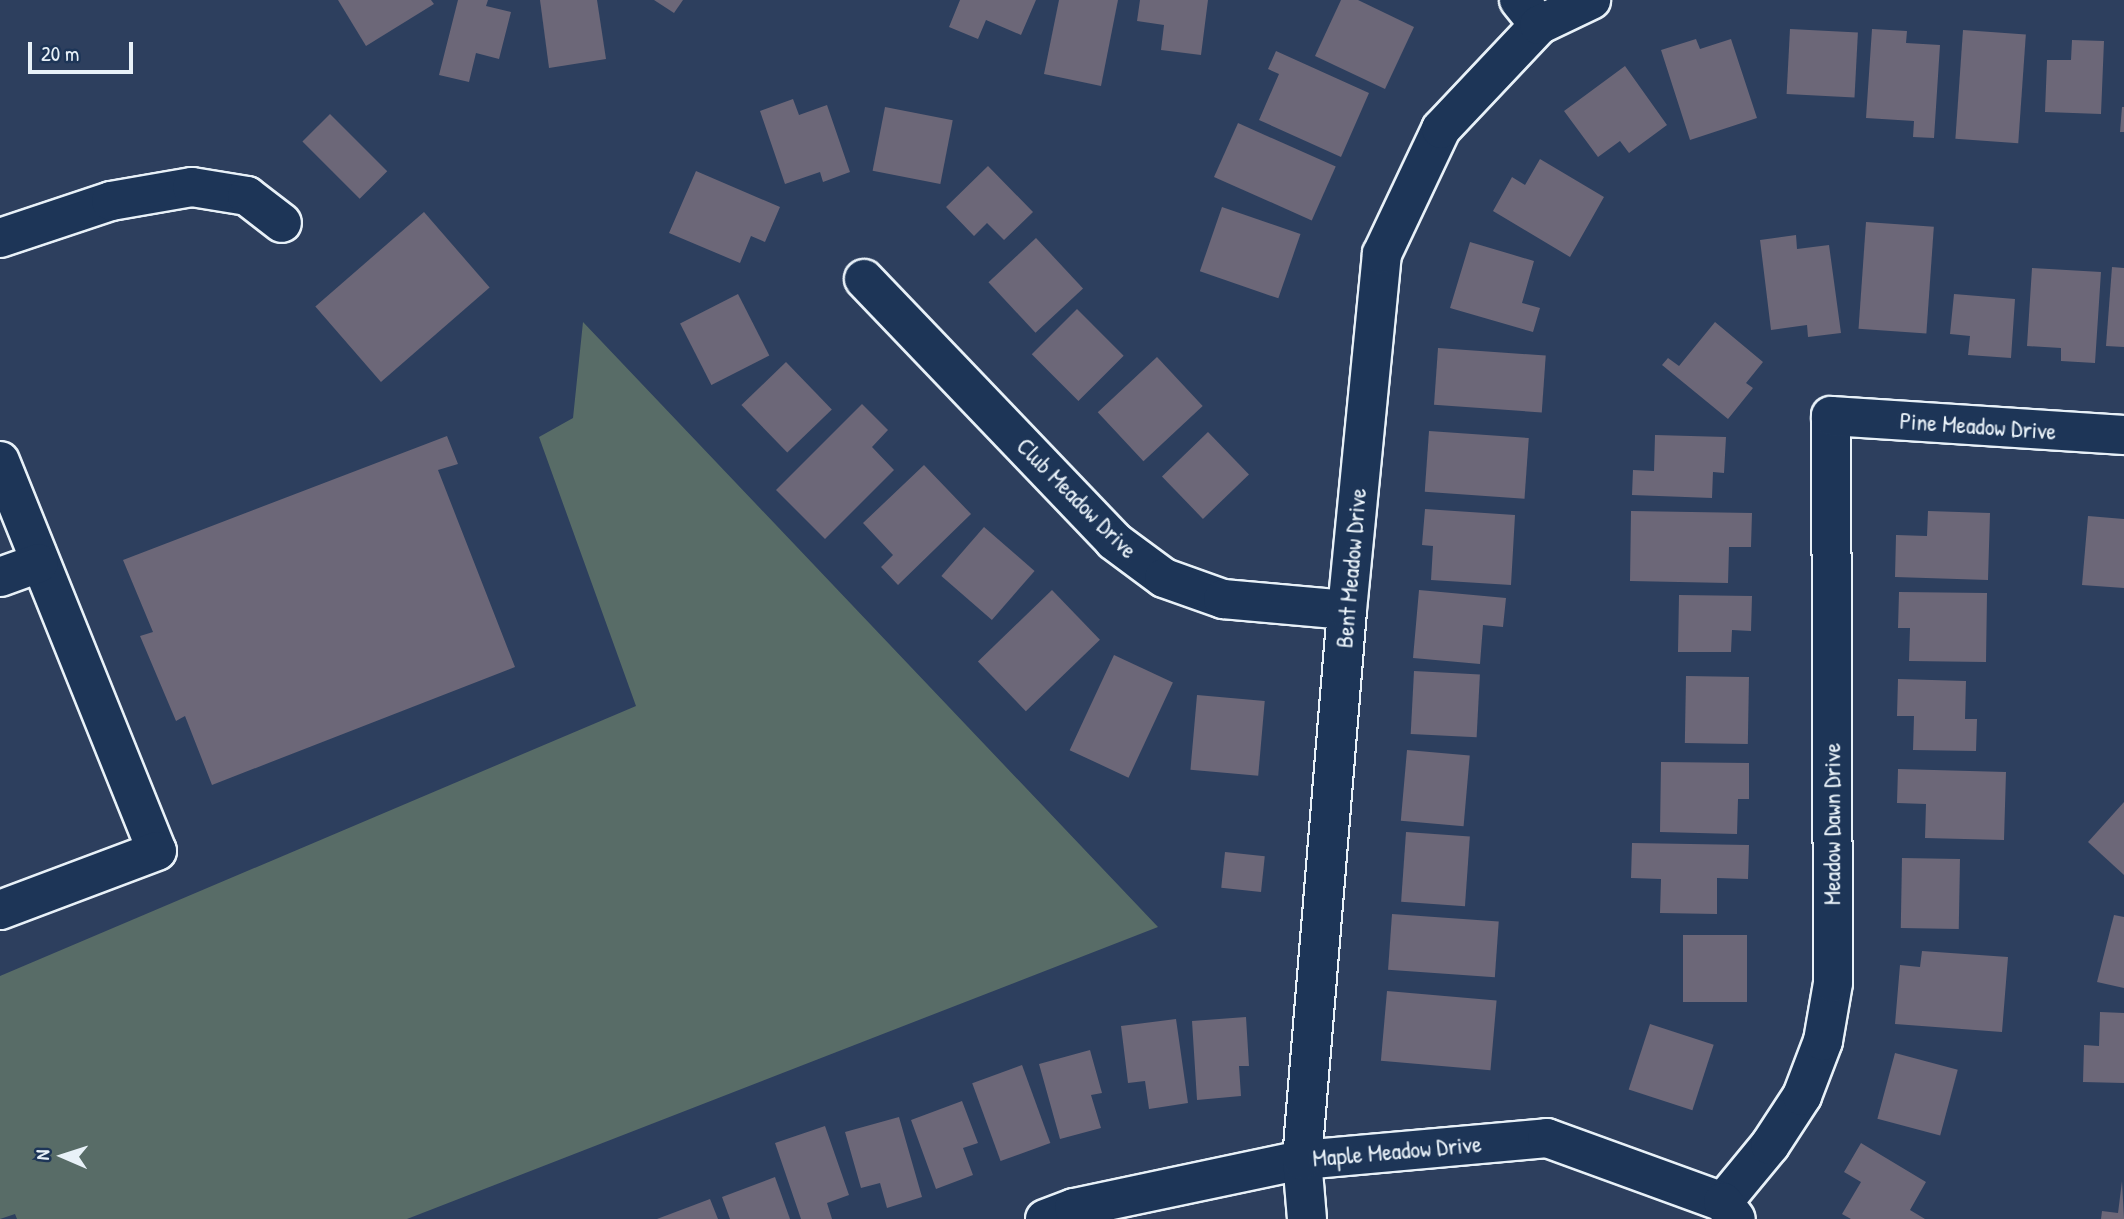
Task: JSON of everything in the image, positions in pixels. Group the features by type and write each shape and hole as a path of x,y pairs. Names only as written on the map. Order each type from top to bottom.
{"street":[{"name":"Bent Meadow Drive","path":"1307,1219 1303,1160 1347,610 1382,254 1441,129 1529,13 1591,0"},
{"path":"0,238 111,201 192,187 247,196 282,223"},
{"name":"Club Meadow Drive","path":"864,279 1114,541 1164,578 1223,599 1347,610"},
{"name":"Pine Meadow Drive","path":"1831,416 2124,435"},
{"name":"Meadow Dawn Drive","path":"1730,1210 1802,1096 1823,1041 1833,984 1831,416"},
{"path":"0,461 157,851 0,909"},
{"path":"0,577 39,563"},
{"name":"Maple Meadow Drive","path":"1045,1219 1074,1208 1303,1160 1547,1138 1730,1210"}],"green space":[{"path":"583,322 1158,927 407,1219 17,1219 15,1214 0,1219 0,976 636,706 539,437 573,418"}],"building":[{"path":"338,0 431,0 434,4 366,46"},
{"path":"458,0 488,0 486,6 511,12 499,59 476,53 469,82 439,75"},
{"path":"540,0 597,0 606,59 549,68"},
{"path":"654,0 683,0 674,13"},
{"path":"960,0 1036,0 1021,35 986,20 978,39 949,27"},
{"path":"1059,0 1118,0 1101,86 1044,74"},
{"path":"1140,0 1208,0 1201,55 1161,50 1164,25 1137,21"},
{"path":"1341,0 1358,0 1414,27 1385,89 1315,56"},
{"path":"1790,29 1858,33 1855,97 1787,94"},
{"path":"1872,29 1907,31 1906,43 1940,45 1934,138 1913,137 1914,121 1866,118"},
{"path":"1963,30 2026,34 2018,143 1955,139"},
{"path":"1696,39 1700,49 1731,39 1757,118 1690,140 1661,50"},
{"path":"2072,40 2104,41 2101,114 2045,112 2047,60 2071,60"},
{"path":"1276,51 1369,93 1341,157 1259,120 1279,74 1268,69"},
{"path":"1625,66 1667,125 1629,153 1620,141 1598,157 1564,111"},
{"path":"793,99 799,115 827,105 850,172 823,182 820,172 785,184 760,111"},
{"path":"885,107 953,120 940,184 873,171"},
{"path":"2122,107 2124,132 2120,132"},
{"path":"330,114 387,171 360,199 302,142"},
{"path":"1238,123 1336,167 1312,220 1214,177"},
{"path":"1540,159 1604,197 1570,257 1493,211 1512,177 1525,185"},
{"path":"988,166 1033,212 1004,240 987,223 974,236 946,207"},
{"path":"696,171 780,207 765,242 751,236 740,263 669,233"},
{"path":"1222,207 1300,234 1278,298 1200,271"},
{"path":"424,212 490,287 381,382 315,306"},
{"path":"1866,222 1934,227 1926,333 1859,329"},
{"path":"1796,235 1797,249 1829,245 1841,333 1808,337 1807,325 1771,330 1760,240"},
{"path":"1036,238 1083,288 1036,333 988,282"},
{"path":"1470,242 1534,261 1522,303 1540,308 1533,332 1450,308"},
{"path":"2112,267 2124,268 2124,347 2106,346"},
{"path":"2032,268 2101,272 2095,363 2061,361 2061,348 2027,346"},
{"path":"738,294 769,355 711,385 680,324"},
{"path":"1954,294 2015,299 2011,358 1968,355 1970,336 1950,334"},
{"path":"1077,309 1124,356 1078,401 1032,354"},
{"path":"1715,322 1763,362 1746,383 1753,388 1728,419 1662,365 1668,358 1679,366"},
{"path":"1438,348 1546,356 1542,412 1434,405"},
{"path":"1157,357 1203,406 1143,461 1098,412"},
{"path":"786,362 832,409 787,453 741,405"},
{"path":"862,404 888,430 872,447 894,470 825,539 776,490"},
{"path":"1429,431 1529,438 1525,499 1425,492"},
{"path":"1208,432 1249,474 1203,519 1162,476"},
{"path":"1655,435 1726,437 1724,473 1713,472 1712,498 1632,495 1633,470 1654,471"},
{"path":"447,436 458,464 438,470 515,667 212,785 185,716 176,721 140,636 153,632 123,560"},
{"path":"924,465 971,514 898,585 881,567 893,555 863,523"},
{"path":"1425,509 1515,515 1511,585 1431,580 1433,546 1422,545"},
{"path":"1631,511 1752,513 1751,547 1729,547 1728,583 1630,581"},
{"path":"1928,511 1990,513 1988,580 1895,577 1896,535 1927,536"},
{"path":"2088,516 2124,519 2124,588 2082,585"},
{"path":"984,527 1035,571 992,620 941,576"},
{"path":"1052,590 1100,640 1026,711 978,662"},
{"path":"1419,590 1506,598 1503,627 1483,625 1480,664 1413,658"},
{"path":"1899,592 1987,593 1986,662 1909,661 1910,628 1898,628"},
{"path":"1679,595 1752,596 1751,631 1732,630 1731,652 1678,652"},
{"path":"1114,655 1173,682 1129,778 1070,750"},
{"path":"1414,671 1480,674 1477,737 1411,734"},
{"path":"1686,676 1749,677 1748,744 1685,743"},
{"path":"1898,679 1966,681 1965,719 1977,719 1976,751 1913,750 1914,716 1897,716"},
{"path":"1197,695 1265,701 1258,776 1190,770"},
{"path":"1407,750 1470,755 1464,826 1401,821"},
{"path":"1661,762 1749,763 1749,799 1738,799 1737,834 1660,832"},
{"path":"1898,769 2006,772 2004,840 1925,838 1926,804 1897,803"},
{"path":"2124,802 2124,875 2088,842"},
{"path":"1406,832 1470,836 1465,906 1401,902"},
{"path":"1632,843 1749,845 1748,879 1717,878 1717,914 1660,913 1661,879 1631,878"},
{"path":"1225,852 1265,856 1261,892 1221,888"},
{"path":"1902,858 1960,859 1959,929 1901,928"},
{"path":"1392,914 1499,921 1495,977 1388,970"},
{"path":"2114,915 2124,917 2124,988 2097,982"},
{"path":"1683,935 1747,935 1747,1002 1683,1002"},
{"path":"1922,951 2008,957 2002,1032 1895,1024 1900,965 1920,967"},
{"path":"1387,991 1497,1001 1490,1070 1381,1061"},
{"path":"2100,1012 2124,1013 2124,1083 2083,1082 2084,1045 2099,1046"},
{"path":"1246,1017 1249,1066 1239,1066 1241,1096 1197,1100 1192,1021"},
{"path":"1176,1019 1188,1103 1149,1109 1145,1081 1128,1083 1121,1026"},
{"path":"1650,1024 1714,1045 1692,1110 1629,1090"},
{"path":"1090,1050 1102,1093 1091,1095 1101,1128 1060,1139 1039,1064"},
{"path":"1895,1053 1958,1070 1940,1136 1877,1119"},
{"path":"1022,1065 1050,1143 1001,1161 972,1083"},
{"path":"962,1101 978,1143 963,1148 973,1175 936,1189 911,1120"},
{"path":"899,1117 922,1197 887,1208 880,1183 861,1188 845,1132"},
{"path":"825,1126 849,1195 827,1203 832,1219 801,1219 775,1143"},
{"path":"1861,1143 1926,1182 1910,1210 1925,1219 1851,1219 1842,1214 1861,1182 1844,1172"},
{"path":"775,1177 790,1219 730,1219 722,1197"},
{"path":"2122,1181 2124,1219 2101,1219 2102,1211 2118,1213"},
{"path":"710,1199 718,1219 657,1219"}]}
